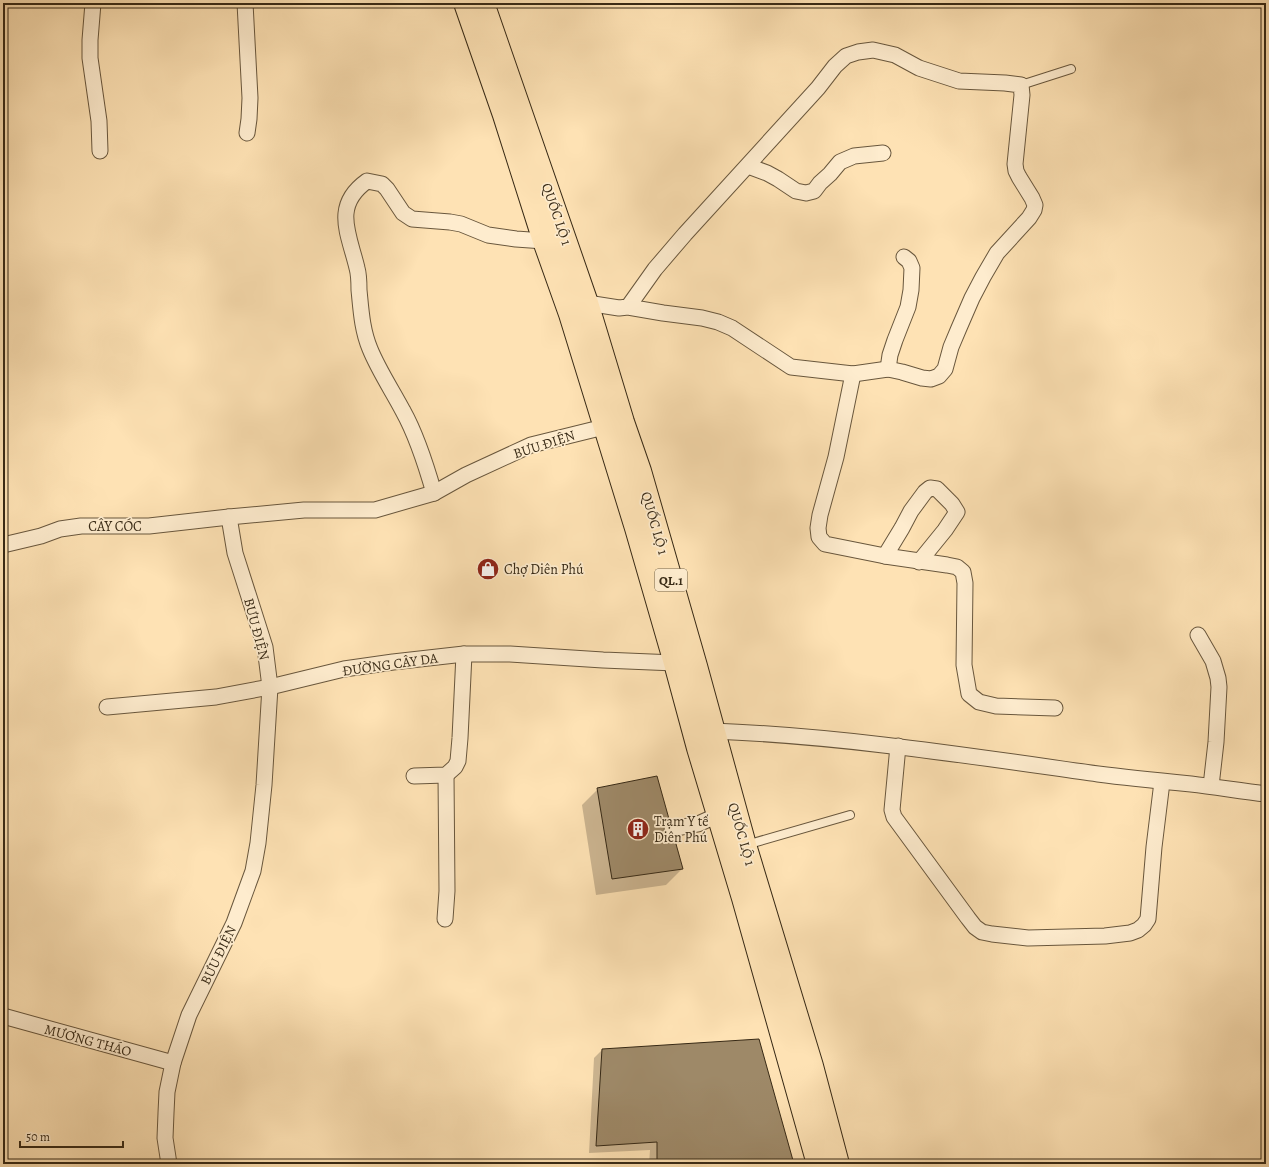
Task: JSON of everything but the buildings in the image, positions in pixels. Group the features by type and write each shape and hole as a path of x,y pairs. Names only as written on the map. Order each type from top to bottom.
{"highway":[{"name":"QUỐC LỘ 1","path":"465,3 504,115 544,241 570,314 636,528 818,1164"},
{"name":"QUỐC LỘ 1","path":"484,3 587,303 654,521 745,845 812,1066 838,1164"}],"street":[{"path":"93,3 90,58 99,121 100,151"},
{"path":"245,3 250,98 250,119 247,133"},
{"path":"587,303 612,307 628,307 702,318 718,322 732,328 791,367 853,374 888,369 922,378 931,379 939,376 945,369 951,347 972,298 983,277 997,253 1029,218 1034,210 1035,205 1016,171 1015,164 1022,94 1021,85 959,81 919,68 896,55 873,50 858,52 846,56 835,66 818,88 670,251 628,307"},
{"path":"748,166 778,178 796,191 806,193 814,191 840,162 854,156 884,153"},
{"path":"434,493 426,465 415,436 404,411 385,380 366,338 361,311 358,270 347,230 345,214 350,199 360,186 367,181 378,182 387,189 403,213 412,219 450,222 461,224 488,235 544,241"},
{"path":"888,369 893,347 908,307 911,290 912,268 909,261 904,257"},
{"path":"853,374 836,457 820,515 818,528 820,537 825,544 884,556 957,567 963,572 965,583 964,665 969,694 979,702 996,706 1055,708"},
{"name":"BƯU ĐIỆN","path":"169,1164 165,1138 167,1092 173,1063 189,1015 234,923 253,870 258,843 264,785 270,687 265,647 236,553 229,517 304,510 375,510 434,493 466,475 531,445 604,427"},
{"path":"884,556 911,511 925,492 930,488 937,489 952,504 957,512 945,530 919,562"},
{"name":"CÂY CÓC","path":"3,545 41,536 60,529 81,526 149,526 229,517"},
{"path":"1198,634 1213,661 1219,687 1216,742 1211,786"},
{"path":"414,776 446,775 455,767 458,760 464,654"},
{"name":"ĐƯỜNG CÂY DA","path":"107,707 216,697 270,687 344,670 392,662 464,654 510,654 675,663"},
{"path":"713,730 776,734 898,746 1100,774 1162,782 1211,786 1266,794"},
{"path":"898,746 892,810 894,817 963,912 982,932 992,934 1028,938 1105,936 1130,933 1138,930 1144,925 1148,919 1154,847 1162,782"},
{"path":"445,919 447,891 446,775"},
{"path":"672,829 698,824 718,815"},
{"name":"MƯƠNG THÁO","path":"3,1016 173,1063"}],"lane":[{"path":"1021,85 1071,69"},
{"path":"745,845 850,815"}],"place":[{"name":"Chợ Diên Phú","path":"488,569"},
{"name":"Trạm Y tế Diên Phú","path":"638,829"}]}
